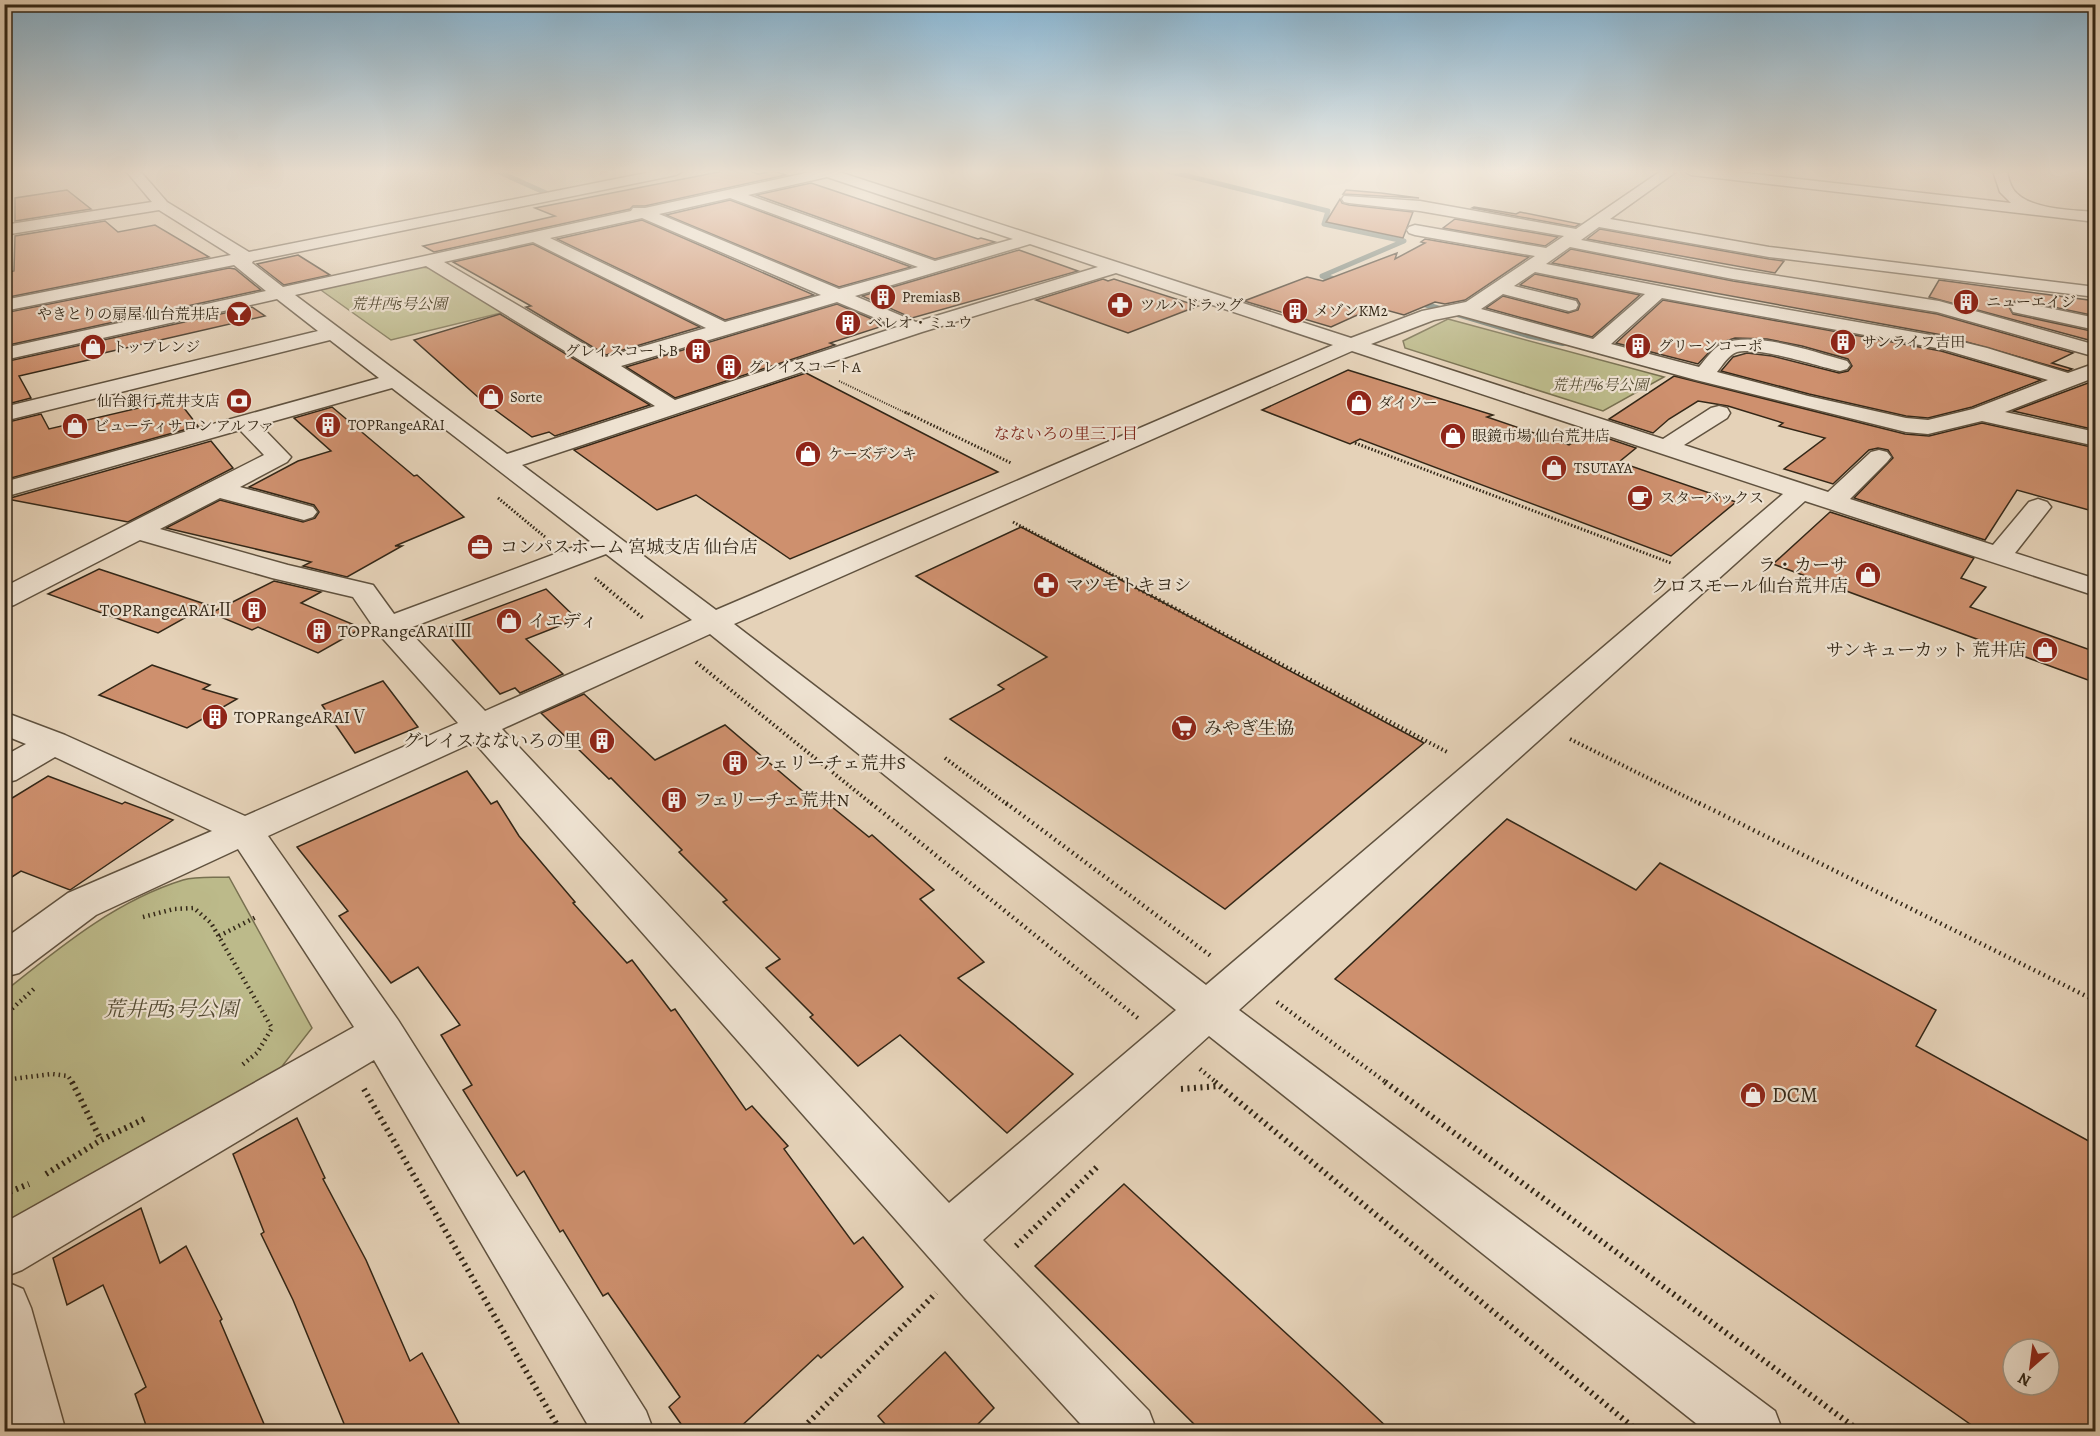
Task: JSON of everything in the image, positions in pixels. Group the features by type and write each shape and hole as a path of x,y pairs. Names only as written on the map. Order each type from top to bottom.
{"street":[{"path":"215,238 244,256"},
{"path":"4,306 337,238"},
{"path":"4,354 524,238"},
{"path":"537,238 723,329"},
{"path":"703,238 915,328"},
{"path":"854,238 935,267"},
{"path":"1027,238 2096,588"},
{"path":"1460,238 1550,254"},
{"path":"4,961 82,904 479,726 1351,345 1450,311 1472,307 1573,238"},
{"path":"1573,238 1781,282 1928,305 1979,316 2096,351"},
{"path":"1693,238 1801,256 2096,292"},
{"path":"604,364 1030,239"},
{"path":"244,256 242,264 503,463 597,558 713,622 1207,1010 1754,1431"},
{"path":"1781,282 1801,256"},
{"path":"429,260 604,364 673,408"},
{"path":"1533,266 1980,352 2068,387"},
{"path":"503,463 915,328 1117,267"},
{"path":"1501,288 1569,305"},
{"path":"1596,347 1659,291"},
{"path":"1891,334 1928,305"},
{"path":"2018,308 2096,324"},
{"path":"1450,311 1878,421 1928,427 1950,423 2068,387 2096,369"},
{"path":"4,414 334,333"},
{"path":"1703,376 1728,348 1742,345 1840,365"},
{"path":"4,490 394,381"},
{"path":"1665,448 1719,412"},
{"path":"1981,414 2096,440"},
{"path":"11,591 137,531 279,458 244,422"},
{"path":"1832,502 1879,457"},
{"path":"217,489 304,512"},
{"path":"967,1258 1207,1010 1800,492"},
{"path":"1998,556 2038,507"},
{"path":"137,531 282,572 363,591 388,626 479,726 1128,1431"},
{"path":"388,626 597,558"},
{"path":"4,722 245,831 382,1033 625,1431"},
{"path":"4,772 53,743"},
{"path":"4,1252 382,1033"},
{"path":"4,1308 37,1431"}],"path":[{"path":"838,381 1014,465"},
{"path":"1355,443 1674,564"},
{"path":"1023,517 1013,522 1449,753 1458,746"},
{"path":"597,558 652,625"},
{"path":"693,659 1148,1027"},
{"path":"1561,735 2096,1001"},
{"path":"943,756 1216,960"},
{"path":"134,920 174,909 194,909 211,923 272,1028 257,1053 234,1071"},
{"path":"219,936 263,913"},
{"path":"4,1016 39,984"},
{"path":"1271,998 1861,1431"},
{"path":"1194,1064 1639,1431"},
{"path":"4,1080 52,1074 68,1076 77,1088 101,1140"},
{"path":"360,1082 561,1431"},
{"path":"1177,1089 1220,1086"},
{"path":"41,1177 101,1140 153,1114"},
{"path":"799,1431 967,1258 1101,1163"},
{"path":"4,1194 31,1183"}],"green space":[{"name":"荒井西5号公園","path":"418,267 432,268 505,312 391,340 318,288"},
{"name":"荒井西6号公園","path":"1448,319 1664,377 1603,411 1405,348 1403,341"},
{"name":"荒井西3号公園","path":"229,877 312,1028 269,1083 5,1233 5,991 89,927 134,900 183,880"}],"building":[{"path":"15,238 177,238 209,257 4,298 4,273 14,271"},
{"path":"458,238 498,238 434,252 423,246"},
{"path":"683,238 814,295 725,320 557,239"},
{"path":"721,238 833,238 911,267 839,287"},
{"path":"876,238 981,238 995,242 935,259"},
{"path":"1500,238 1557,238 1545,246"},
{"path":"1651,238 1784,261 1775,273 1587,239"},
{"path":"1425,239 1529,257 1465,300 1445,304 1435,302 1404,315 1375,307 1331,327 1244,301 1307,277 1323,281 1397,253 1395,259 1425,243 1421,242"},
{"path":"533,244 700,327 606,355 526,307 531,306 453,262"},
{"path":"1571,249 1733,281 1937,314 2073,353 2052,363 2072,369 2068,371 1942,335 1552,263"},
{"path":"1019,250 1078,271 912,318 862,296"},
{"path":"298,255 330,275 284,285 257,264"},
{"path":"229,268 235,269 261,290 4,346 4,313"},
{"path":"1535,274 1640,295 1592,337 1486,308 1503,296 1568,313 1578,310 1580,304 1577,299 1520,285"},
{"path":"1103,279 1108,281 1114,279 1198,306 1128,333 1036,300"},
{"path":"1939,280 2096,301 2096,316 2020,300 2012,302 2009,307 2013,314 2096,332 2096,342 1929,297"},
{"path":"1663,300 1941,351 2041,380 1972,407 1928,418 1906,416 1809,394 1721,371 1733,357 1747,353 1772,356 1839,373 1848,371 1852,366 1848,359 1802,346 1767,339 1735,338 1717,344 1698,364 1616,343"},
{"path":"837,304 886,325 830,343 835,345 675,398 626,367"},
{"path":"252,307 265,316 95,355 97,358 19,376 31,398 4,405 4,362"},
{"path":"500,314 650,405 555,436 549,432 532,437 479,398 414,340"},
{"path":"1348,370 1493,415 1487,417 1569,445 1589,432 1636,448 1619,462 1736,502 1671,556 1360,439 1350,444 1262,410"},
{"path":"806,373 998,472 790,559 696,495 657,510 574,450"},
{"path":"1674,376 1905,434 1929,436 1982,423 2096,448 2096,512 2017,490 1985,540 1854,498 1893,458 1888,450 1878,448 1869,450 1833,484 1784,469 1825,438 1779,426 1783,423 1728,406 1698,401 1669,419 1653,433 1609,419"},
{"path":"2096,380 2096,430 2013,411"},
{"path":"177,399 198,426 4,480 4,423 41,414 49,429"},
{"path":"332,407 414,476 417,475 464,517 395,546 402,546 347,577 303,566 311,562 166,528 220,500 303,522 315,518 319,512 314,505 249,487 298,461 331,451 294,418"},
{"path":"211,441 233,468 128,522 7,499"},
{"path":"1830,512 1974,558 1961,578 1986,587 1970,607 2096,652 2096,683 1773,564"},
{"path":"1021,527 1424,743 1225,909 950,719 1004,689 998,685 1047,657 916,576"},
{"path":"99,569 208,605 158,633 48,594"},
{"path":"274,581 321,592 301,603 362,628 318,653 258,627 252,630 211,613"},
{"path":"546,589 577,619 526,639 563,674 520,693 515,688 500,694 442,628"},
{"path":"152,665 210,685 203,689 237,699 187,728 99,695"},
{"path":"383,681 418,727 355,753 322,705"},
{"path":"584,694 655,760 725,725 813,800 821,798 869,837 872,835 934,890 920,899 984,962 958,978 1073,1074 1007,1133 900,1035 858,1066 810,1017 813,1015 766,968 780,959 723,902 727,900 679,852 682,850 611,778 609,779 541,713"},
{"path":"467,771 491,804 497,801 519,836 575,902 573,903 627,963 632,960 671,1011 675,1009 746,1110 752,1106 788,1146 784,1149 854,1244 863,1237 903,1287 821,1358 818,1355 736,1431 686,1431 669,1407 680,1397 608,1293 603,1296 563,1230 560,1232 524,1171 517,1176 463,1090 472,1085 441,1035 460,1025 418,967 391,983 339,916 348,911 297,847"},
{"path":"48,776 122,804 125,802 173,820 70,890 21,871 4,882 4,803"},
{"name":"DCM","path":"1507,819 1636,890 1660,863 1936,1010 1916,1046 2096,1145 2096,1431 1980,1431 1335,979"},
{"path":"297,1118 325,1178 323,1179 366,1260 410,1361 422,1353 463,1431 347,1431 293,1300 261,1234 264,1232 233,1154"},
{"path":"1124,1184 1391,1431 1201,1431 1035,1266"},
{"path":"141,1208 160,1263 186,1246 222,1319 220,1321 267,1431 148,1431 135,1394 146,1387 103,1285 67,1305 53,1258"},
{"path":"945,1352 994,1408 971,1431 891,1431 878,1416"}],"waterway":[{"path":"1330,278 1322,276 1404,241 1390,238"},
{"path":"1325,277 1344,282"},
{"path":"1417,302 1527,335 1563,343"}],"place":[{"name":"PremiasB","path":"883,297"},
{"name":"ニューエイジ","path":"1966,302"},
{"name":"ツルハドラッグ","path":"1120,305"},
{"name":"メゾンKM2","path":"1295,311"},
{"name":"やきとりの扇屋 仙台荒井店","path":"239,314"},
{"name":"ベレオ・ミュウ","path":"848,323"},
{"name":"サンライフ吉田","path":"1843,342"},
{"name":"グリーンコーポ","path":"1638,346"},
{"name":"トップレンジ","path":"93,347"},
{"name":"グレイスコートB","path":"698,351"},
{"name":"グレイスコートA","path":"729,367"},
{"name":"Sorte","path":"491,397"},
{"name":"仙台銀行 荒井支店","path":"239,401"},
{"name":"ダイソー","path":"1359,403"},
{"name":"TOPRangeARAI","path":"328,425"},
{"name":"ビューティサロン アルファ","path":"75,426"},
{"name":"眼鏡市場 仙台荒井店","path":"1453,436"},
{"name":"ケーズデンキ","path":"808,454"},
{"name":"TSUTAYA","path":"1554,468"},
{"name":"スターバックス","path":"1640,498"},
{"name":"コンパスホーム 宮城支店 仙台店","path":"480,547"},
{"name":"ラ・カーサ クロスモール仙台荒井店","path":"1868,575"},
{"name":"マツモトキヨシ","path":"1046,585"},
{"name":"TOPRangeARAIⅡ","path":"254,610"},
{"name":"イエディ","path":"509,621"},
{"name":"TOPRangeARAIⅢ","path":"319,631"},
{"name":"サンキューカット 荒井店","path":"2045,650"},
{"name":"TOPRangeARAIⅤ","path":"215,717"},
{"name":"みやぎ生協","path":"1184,728"},
{"name":"グレイスなないろの里","path":"602,741"},
{"name":"フェリーチェ荒井S","path":"735,763"},
{"name":"フェリーチェ荒井N","path":"674,800"},
{"name":"DCM","path":"1753,1095"}],"district":[{"name":"なないろの里三丁目","path":"1066,433"}]}
